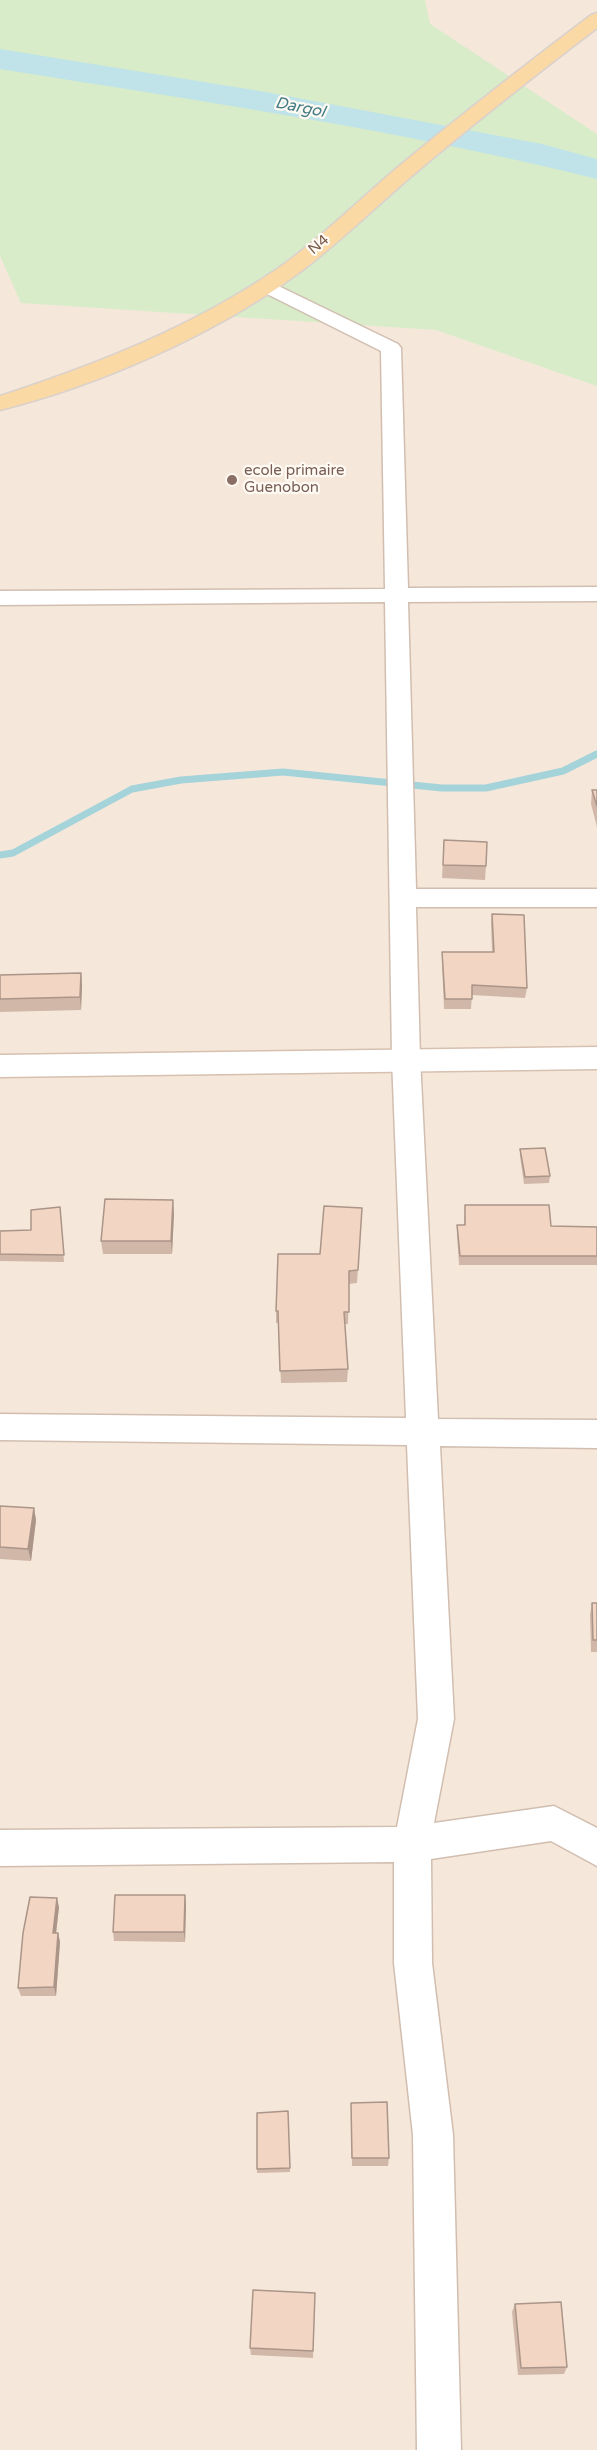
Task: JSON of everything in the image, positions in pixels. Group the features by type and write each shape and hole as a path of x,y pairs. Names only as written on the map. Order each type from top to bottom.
{"main road":[{"name":"N4","path":"0,403 45,389 144,352 199,326 267,286 405,174 489,101 597,19"},
{"path":"0,1066 406,1058 597,1058"}],"street":[{"path":"267,286 390,348 406,1058 436,1719 412,1844 413,1963 433,2136 439,2450"},
{"path":"0,598 597,594"},
{"path":"402,898 597,898"},
{"path":"0,1427 597,1434"},
{"path":"0,1848 412,1844 554,1823 597,1848"}],"shaded area":[{"path":"425,0 597,0 597,2450 0,2450 0,256 22,303 429,24"}],"green space":[{"path":"0,0 425,0 430,24 597,134 597,386 436,330 21,303 0,256"}],"building":[{"path":"592,790 597,790 597,806"},
{"path":"444,840 487,842 486,866 443,865"},
{"path":"492,914 524,915 527,988 472,985 472,999 445,999 442,952 494,952"},
{"path":"81,973 80,997 0,999 0,975"},
{"path":"545,1148 550,1176 525,1177 520,1149"},
{"path":"105,1199 173,1200 171,1241 101,1241"},
{"path":"465,1205 549,1205 551,1226 597,1227 597,1256 460,1256 457,1225 465,1225"},
{"path":"324,1206 362,1208 358,1270 349,1271 349,1312 344,1312 348,1369 280,1371 278,1311 276,1311 278,1254 320,1254"},
{"path":"60,1207 64,1255 0,1254 0,1231 31,1230 31,1210"},
{"path":"0,1506 34,1508 28,1549 0,1547"},
{"path":"592,1603 597,1603 597,1640 593,1640"},
{"path":"115,1895 185,1895 184,1932 113,1932"},
{"path":"30,1897 57,1898 53,1933 58,1933 54,1987 18,1988 23,1933"},
{"path":"387,2102 389,2158 352,2158 351,2103"},
{"path":"288,2111 290,2168 257,2169 257,2113"},
{"path":"253,2290 315,2293 313,2351 250,2348"},
{"path":"561,2302 567,2367 521,2368 515,2304"}],"waterway":[{"name":"Dargol","path":"0,59 266,102 542,154 597,169"},
{"path":"0,855 13,853 132,789 181,780 283,772 442,788 486,788 563,771 597,754"}],"place":[{"name":"ecole primaire Guenobon","path":"232,480"}]}
